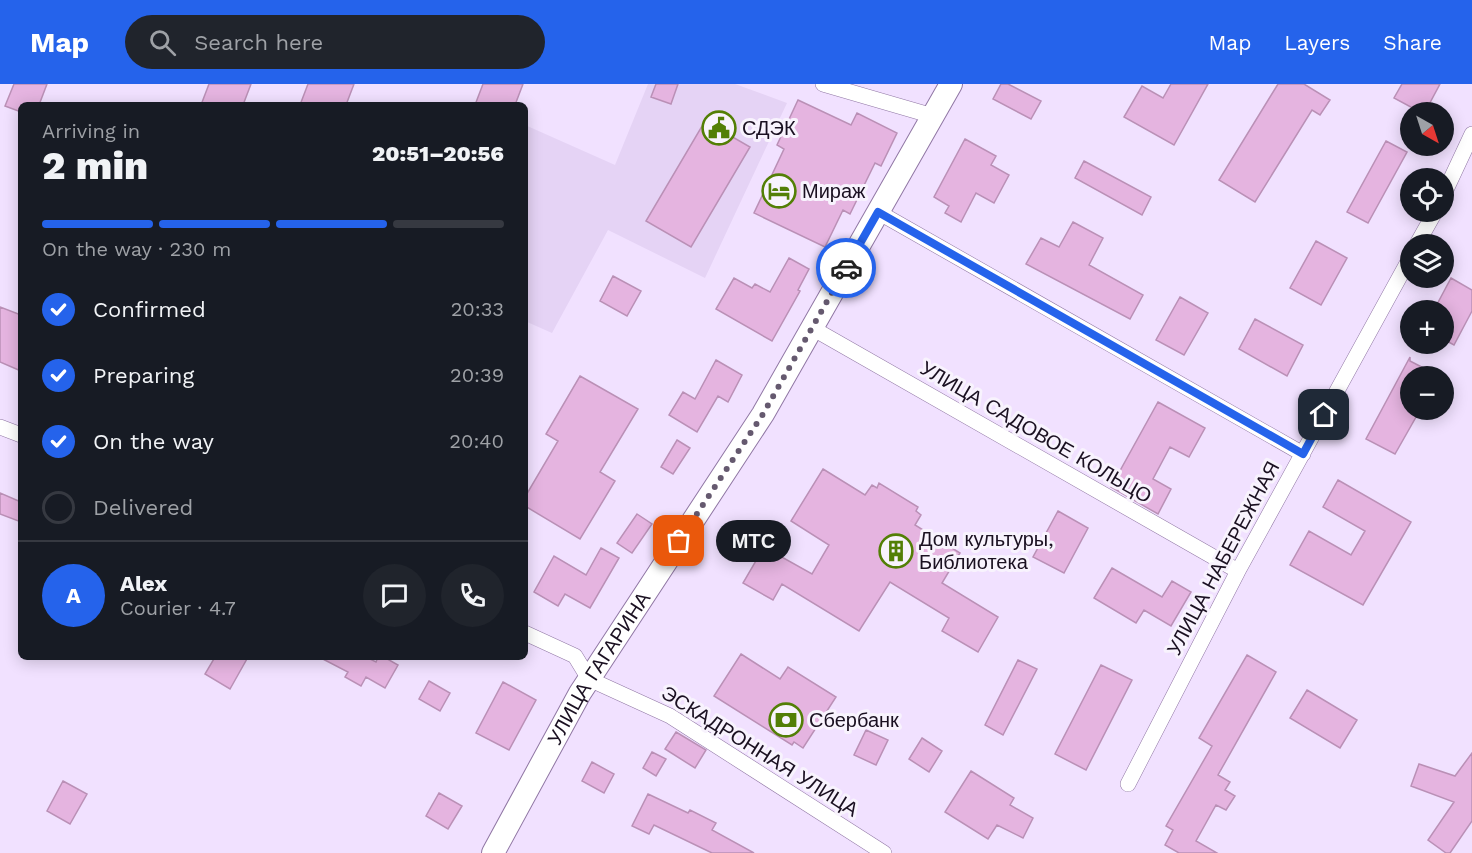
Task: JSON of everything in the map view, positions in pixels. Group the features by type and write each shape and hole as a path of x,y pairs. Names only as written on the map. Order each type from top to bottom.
{"street":[{"path":"823,84 933,116"},
{"name":"УЛИЦА ГАГАРИНА","path":"493,853 589,679 763,414 951,84"},
{"path":"1454,172 1472,134"},
{"path":"878,212 1303,454"},
{"name":"УЛИЦА НАБЕРЕЖНАЯ","path":"1128,784 1238,571 1400,276"},
{"name":"УЛИЦА САДОВОЕ КОЛЬЦО","path":"812,328 1238,571"},
{"path":"0,428 18,434"},
{"path":"528,634 575,656 589,679"},
{"name":"ЭСКАДРОННАЯ УЛИЦА","path":"589,679 670,716 884,853"}],"shaded area":[{"path":"648,84 735,84 787,103 705,278 608,230 552,333 528,322 528,126 615,165"}],"building":[{"path":"14,84 47,84 40,102 18,102 18,111 5,106"},
{"path":"209,84 251,84 244,102 202,102"},
{"path":"308,84 354,84 347,102 301,102"},
{"path":"483,84 523,84 516,102 476,102"},
{"path":"656,84 678,84 671,104 651,97"},
{"path":"1001,84 1008,84 1041,101 1031,119 993,99"},
{"path":"1171,84 1208,84 1174,145 1124,117 1142,86 1163,98"},
{"path":"1278,84 1304,84 1330,100 1320,115 1312,110 1255,202 1219,180"},
{"path":"1402,84 1440,84 1430,102 1401,102 1394,98"},
{"path":"798,100 851,125 857,113 897,133 881,166 875,163 850,214 843,210 825,247 754,213 784,149 777,145"},
{"path":"705,121 750,147 691,247 646,221"},
{"path":"965,139 996,156 991,165 1009,175 994,203 976,193 961,222 945,213 949,206 934,197"},
{"path":"1386,141 1400,148 1400,156 1405,156 1368,223 1347,212"},
{"path":"1084,161 1151,197 1142,215 1075,178"},
{"path":"1073,222 1103,238 1089,265 1143,295 1130,319 1026,264 1041,238 1059,247"},
{"path":"1316,241 1347,258 1321,305 1290,288"},
{"path":"789,258 809,269 798,290 800,291 772,341 716,309 734,278 752,288 755,284 770,292"},
{"path":"613,276 641,291 627,316 600,301"},
{"path":"1454,280 1472,290 1472,311 1454,345 1454,300 1439,300 1446,288 1454,288"},
{"path":"1180,297 1208,313 1184,355 1156,340"},
{"path":"0,307 18,314 18,370 0,362"},
{"path":"1255,319 1303,345 1287,376 1239,349"},
{"path":"1410,357 1410,361 1420,366 1405,366"},
{"path":"716,360 742,375 728,402 718,396 697,432 669,415 683,392 695,399"},
{"path":"580,376 638,409 600,472 615,481 580,539 528,508 528,492 558,441 546,434"},
{"path":"1400,376 1400,420 1414,420 1395,454 1366,439"},
{"path":"1158,402 1205,428 1189,457 1170,447 1153,479 1171,489 1158,514 1111,487"},
{"path":"677,440 690,448 673,474 661,467"},
{"name":"Дом культуры, Библиотека","path":"823,469 865,495 872,485 877,488 879,483 918,507 916,511 921,515 915,525 960,553 942,583 998,617 978,652 942,631 949,618 890,582 859,631 782,584 773,600 743,583 764,547 812,574 829,545 791,521"},
{"path":"1338,480 1411,522 1363,605 1290,565 1309,531 1351,555 1365,531 1323,507"},
{"path":"0,493 18,501 18,521 0,514"},
{"path":"1058,511 1088,528 1064,573 1033,557"},
{"path":"637,514 652,524 632,553 617,543"},
{"path":"601,548 619,558 590,608 565,594 558,606 534,592 554,556 586,575"},
{"path":"1112,568 1162,597 1172,581 1191,592 1171,626 1144,610 1136,623 1094,598"},
{"name":"Сбербанк","path":"741,654 780,679 788,667 836,697 803,748 794,742 792,745 714,696"},
{"path":"1247,655 1276,672 1218,775 1230,782 1225,790 1235,796 1226,810 1216,805 1196,841 1217,853 1179,853 1165,845 1173,830 1166,826 1212,746 1199,738"},
{"path":"213,660 246,660 230,689 205,674"},
{"path":"325,660 372,660 376,662 377,660 389,660 398,665 385,688 366,677 361,686 345,677 348,672"},
{"path":"1018,660 1037,669 1003,735 985,725"},
{"path":"1101,665 1132,680 1086,770 1055,754"},
{"path":"429,681 450,693 440,711 419,699"},
{"path":"503,682 536,700 509,750 476,733"},
{"path":"1307,690 1357,720 1340,748 1290,718"},
{"path":"866,730 888,740 876,765 854,755"},
{"path":"676,732 706,750 695,768 665,749"},
{"path":"922,738 942,751 929,772 909,759"},
{"path":"652,752 666,759 656,776 643,768"},
{"path":"1472,753 1472,821 1450,853 1446,853 1428,840 1454,802 1411,786 1419,764 1455,776"},
{"path":"592,762 614,774 604,793 582,781"},
{"path":"971,771 1014,798 1010,805 1033,818 1023,838 997,825 988,839 945,812"},
{"path":"63,781 87,794 70,824 47,811"},
{"path":"439,793 462,806 448,829 426,816"},
{"path":"648,794 716,823 712,830 754,853 712,853 654,825 649,834 632,826"}],"way so far":[{"path":"679,541 763,414 846,268"}],"place":[{"name":"СДЭК","path":"719,128"},
{"name":"Мираж","path":"779,191"},
{"name":"МТС","path":"679,541"},
{"name":"Дом культуры, Библиотека","path":"896,551"},
{"name":"Сбербанк","path":"786,720"}],"route":[{"path":"846,268 878,212 1303,454 1324,415"}]}
